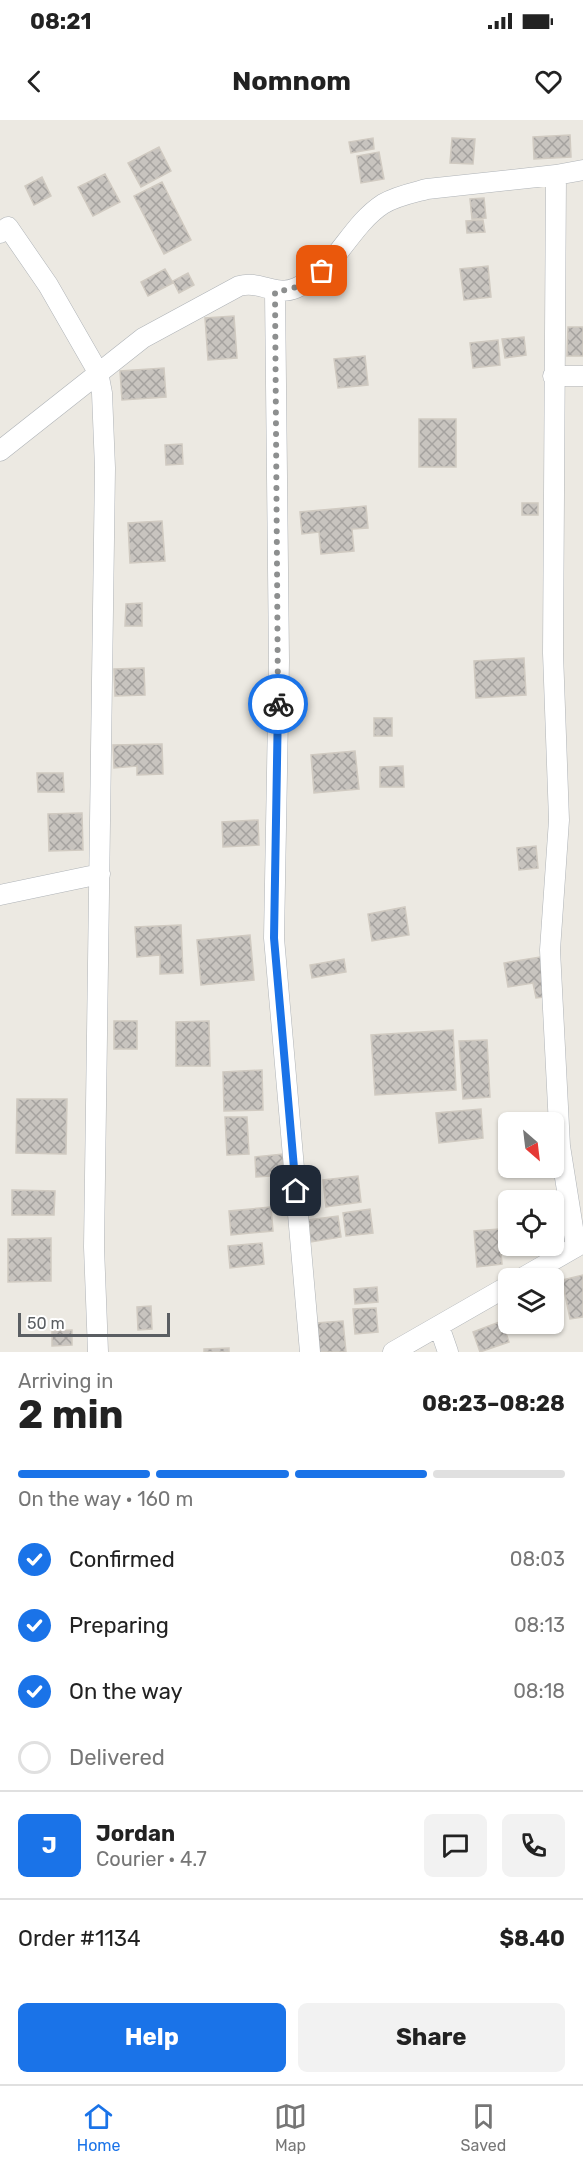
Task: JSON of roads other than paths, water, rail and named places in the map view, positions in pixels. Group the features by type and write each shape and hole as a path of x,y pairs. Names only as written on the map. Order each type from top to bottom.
{"street":[{"path":"0,451 143,338 238,285 250,282 275,292 294,289 311,281 332,262 364,222 382,204 407,194 583,170"},
{"path":"539,1268 579,1245 560,1146 550,950 559,820 553,653 556,175"},
{"path":"0,233 8,227 48,285 98,372 102,393 105,468 94,1247 98,1352"},
{"path":"275,292 279,661 274,938 310,1352"},
{"path":"554,376 583,376"},
{"path":"0,895 100,874"},
{"path":"393,1352 498,1292"},
{"path":"439,1326 448,1352"}]}
